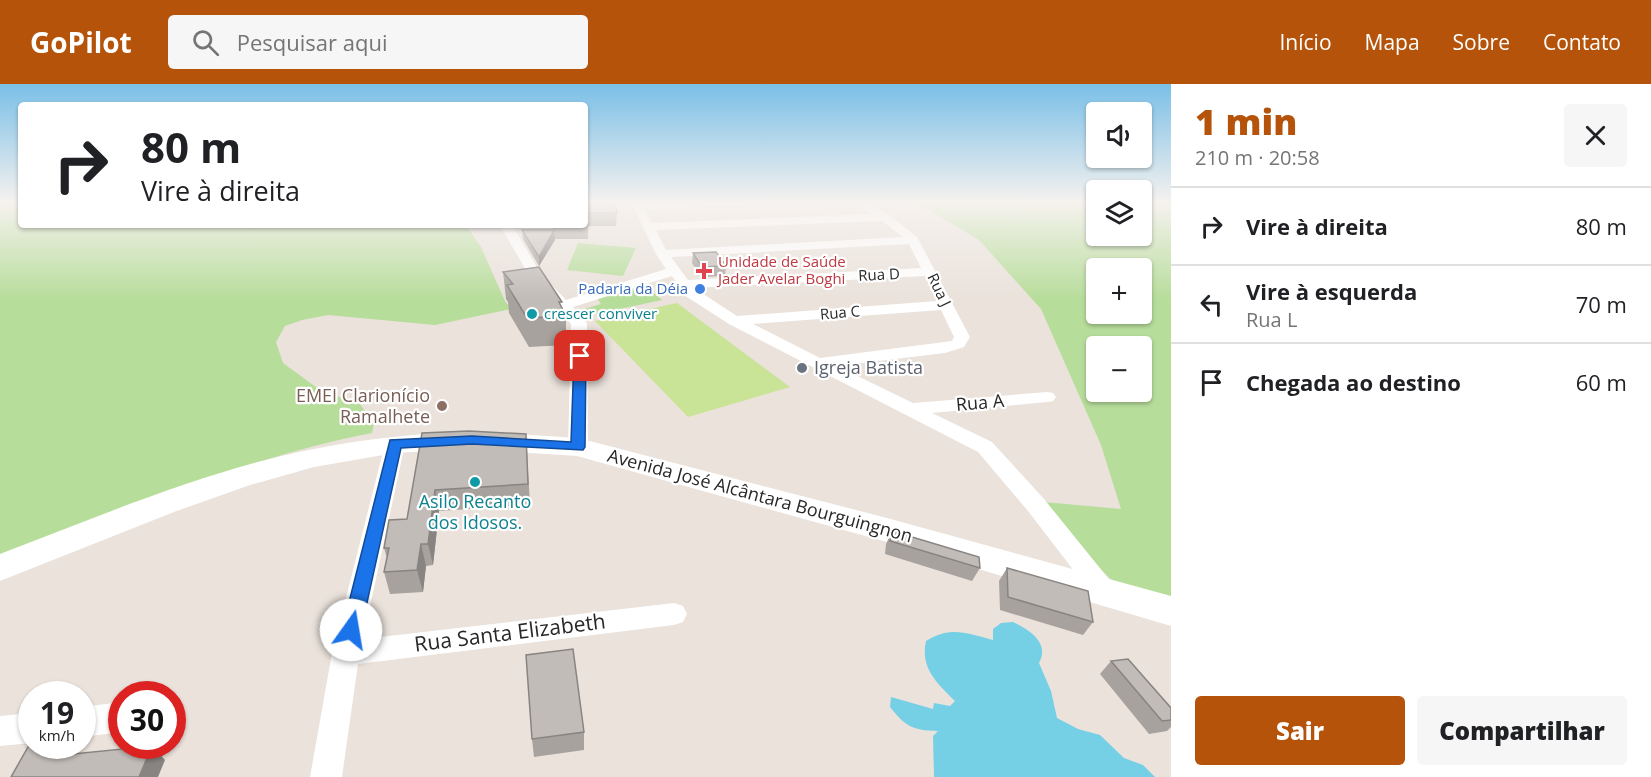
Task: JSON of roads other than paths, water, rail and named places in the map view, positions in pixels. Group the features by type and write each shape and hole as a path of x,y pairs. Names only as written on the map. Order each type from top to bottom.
{"street":[{"path":"511,234 536,276 579,323 578,447"},
{"path":"653,234 674,271 702,302 734,321 912,409 991,452 1103,590"},
{"name":"Rua J","path":"819,363 945,348 958,344 962,337 914,240 907,234"},
{"path":"662,254 914,240"},
{"path":"564,305 674,271"},
{"name":"Rua D","path":"684,284 930,272"},
{"name":"Rua C","path":"734,321 946,305"},
{"name":"Rua A","path":"912,409 1047,397"},
{"name":"Avenida José Alcântara Bourguingnon","path":"0,568 163,504 240,478 313,458 395,444 472,440 578,447 1103,590 1171,611"},
{"path":"326,777 346,653 395,444"},
{"name":"Rua Santa Elizabeth","path":"346,653 674,614"},
{"path":"0,731 18,729"}],"water":[{"path":"1013,622 1032,633 1040,643 1042,656 1039,663 1051,691 1057,718 1078,729 1100,735 1124,758 1143,765 1155,777 934,777 933,736 938,731 922,730 905,723 890,707 891,697 933,709 934,703 950,706 955,701 931,674 925,659 926,641 951,632 967,633 993,640 993,629 1001,623"}],"place":[{"name":"Unidade de Saúde Jader Avelar Boghi","path":"704,271"},
{"name":"Padaria da Déia","path":"700,289"},
{"name":"crescer conviver","path":"532,314"},
{"name":"Igreja Batista","path":"802,368"},
{"name":"EMEI Clarionício Ramalhete","path":"442,406"},
{"name":"Asilo Recanto dos Idosos.","path":"475,482"}]}
